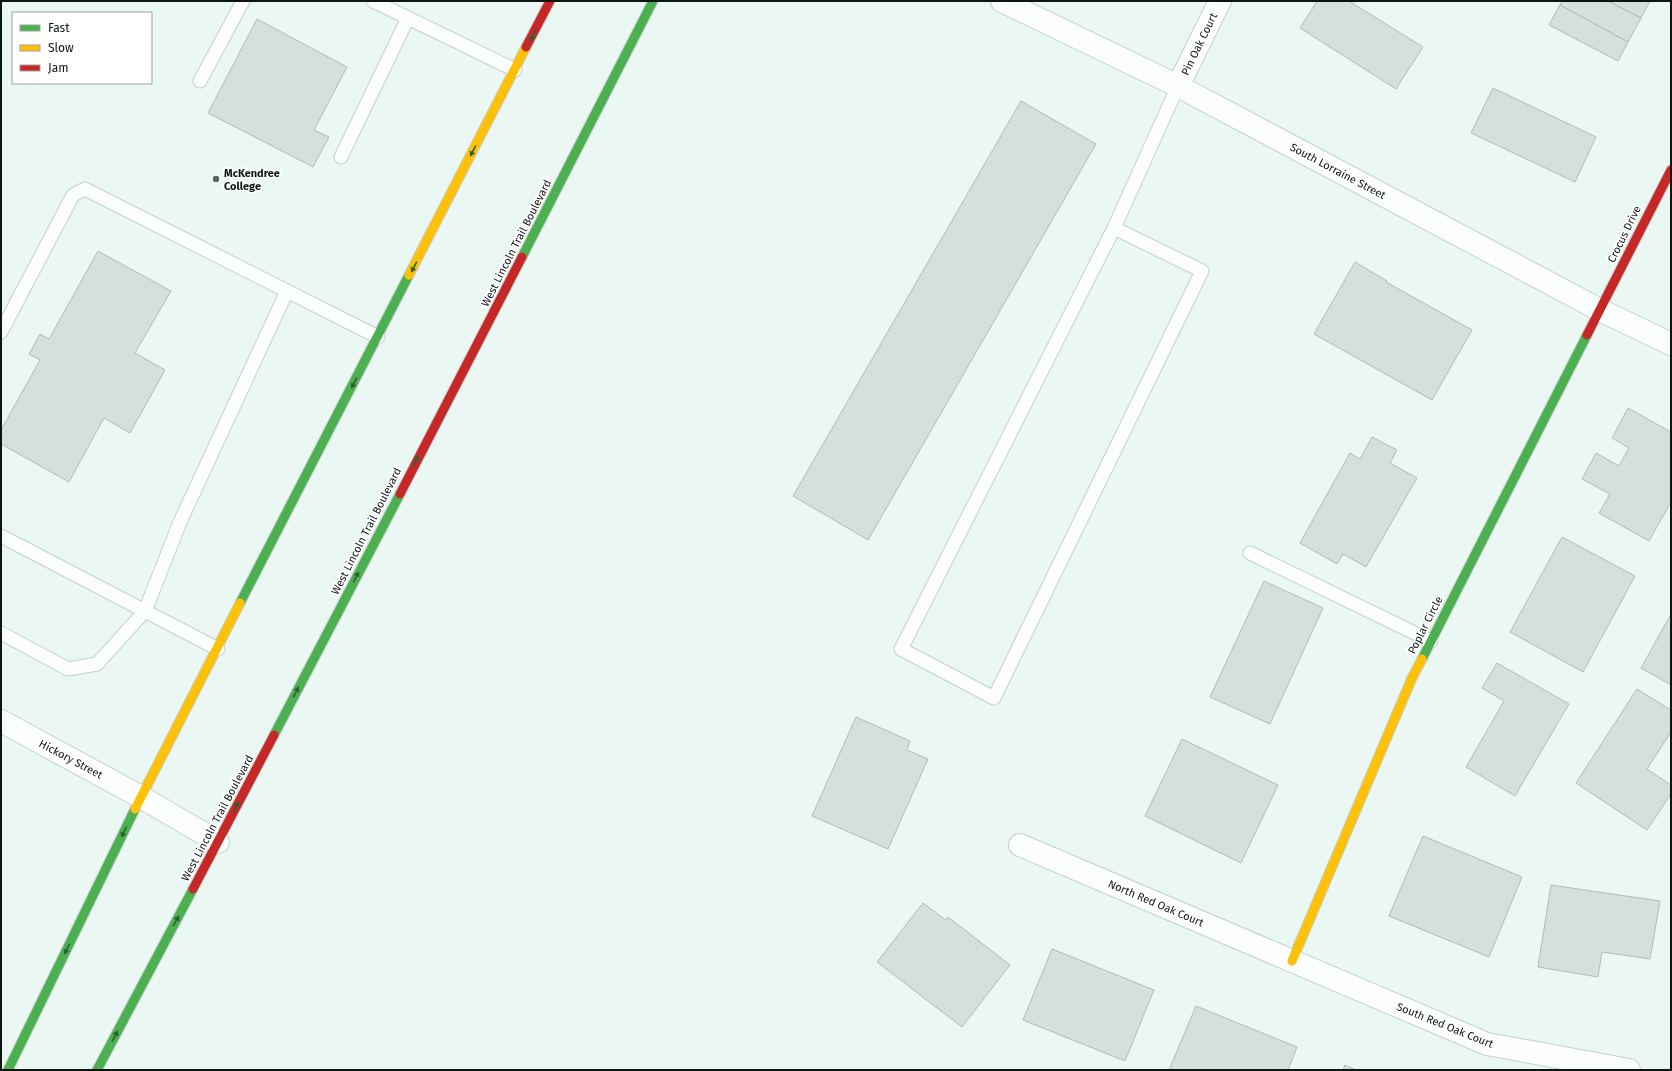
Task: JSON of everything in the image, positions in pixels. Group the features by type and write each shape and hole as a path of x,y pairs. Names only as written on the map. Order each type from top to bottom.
{"main road":[{"path":"8,1070 141,797 550,1"},
{"name":"West Lincoln Trail Boulevard","path":"97,1070 218,842 566,173 653,1"},
{"name":"Crocus Drive","path":"1600,310 1671,170"},
{"name":"Poplar Circle","path":"1292,961 1412,678 1533,438 1600,310"}],"street":[{"name":"South Lorraine Street","path":"1002,1 1178,86 1600,310 1671,344"},
{"name":"Pin Oak Court","path":"1178,86 1220,1"},
{"name":"Hickory Street","path":"1,722 141,797 218,842"},
{"name":"North Red Oak Court","path":"1020,845 1292,961"},
{"name":"South Red Oak Court","path":"1292,961 1487,1044 1629,1070"}],"lane":[{"path":"200,81 243,1"},
{"path":"373,1 515,70"},
{"path":"341,157 408,18"},
{"path":"1114,228 1202,271 994,698 901,649 1114,228 1178,86"},
{"path":"1,332 73,195 85,189 378,337"},
{"path":"1,633 68,669 97,664 145,612 180,522 287,291"},
{"path":"1,536 218,649"},
{"path":"1250,553 1431,641"}],"building":[{"path":"1317,1 1349,1 1423,47 1396,89 1300,28"},
{"path":"1562,1 1608,1 1641,18 1628,42 1560,5"},
{"path":"1608,1 1650,1 1641,18"},
{"path":"1560,5 1628,42 1618,61 1549,25"},
{"path":"257,19 347,67 314,130 329,137 313,167 208,113"},
{"path":"1493,88 1596,137 1575,182 1471,133"},
{"path":"1021,101 1096,144 868,540 793,496"},
{"path":"98,251 171,291 135,353 165,370 130,433 104,418 69,482 1,444 1,430 40,360 29,354 40,334 49,339"},
{"path":"1355,262 1387,281 1386,282 1472,330 1432,400 1314,334"},
{"path":"1628,408 1671,432 1671,502 1649,541 1599,513 1610,494 1582,479 1596,453 1619,466 1629,448 1612,438"},
{"path":"1372,437 1397,450 1390,463 1417,478 1366,567 1343,554 1337,564 1300,543 1350,453 1360,459"},
{"path":"1562,537 1635,576 1583,672 1510,632"},
{"path":"1264,581 1323,608 1270,724 1210,697"},
{"path":"1671,614 1671,685 1641,668"},
{"path":"1497,663 1569,704 1515,796 1466,767 1504,701 1482,688"},
{"path":"1637,689 1671,710 1671,732 1647,769 1671,785 1671,794 1647,830 1576,783"},
{"path":"856,717 910,741 907,750 928,759 888,849 812,816"},
{"path":"1182,739 1278,785 1241,863 1145,816"},
{"path":"1423,836 1522,877 1489,957 1389,916"},
{"path":"1551,885 1660,901 1650,959 1602,952 1598,977 1538,967"},
{"path":"923,903 946,920 948,917 1010,965 962,1027 877,962"},
{"path":"1052,949 1154,990 1125,1061 1023,1020"},
{"path":"1196,1006 1297,1047 1288,1070 1169,1070"},
{"path":"1345,1065 1356,1070 1343,1070"}],"traffic: fast":[{"path":"522,257 653,1"},
{"path":"240,603 409,275"},
{"path":"1422,659 1587,335"},
{"path":"274,735 400,494"},
{"path":"8,1070 135,809"},
{"path":"97,1070 193,889"}],"traffic: slow":[{"path":"409,275 526,47"},
{"path":"135,809 240,603"},
{"path":"1292,961 1412,678 1422,659"}],"traffic: jam":[{"path":"526,47 550,1"},
{"path":"1587,335 1671,170"},
{"path":"400,494 522,257"},
{"path":"193,889 274,735"}],"place":[{"name":"McKendree College","path":"216,179"}]}
